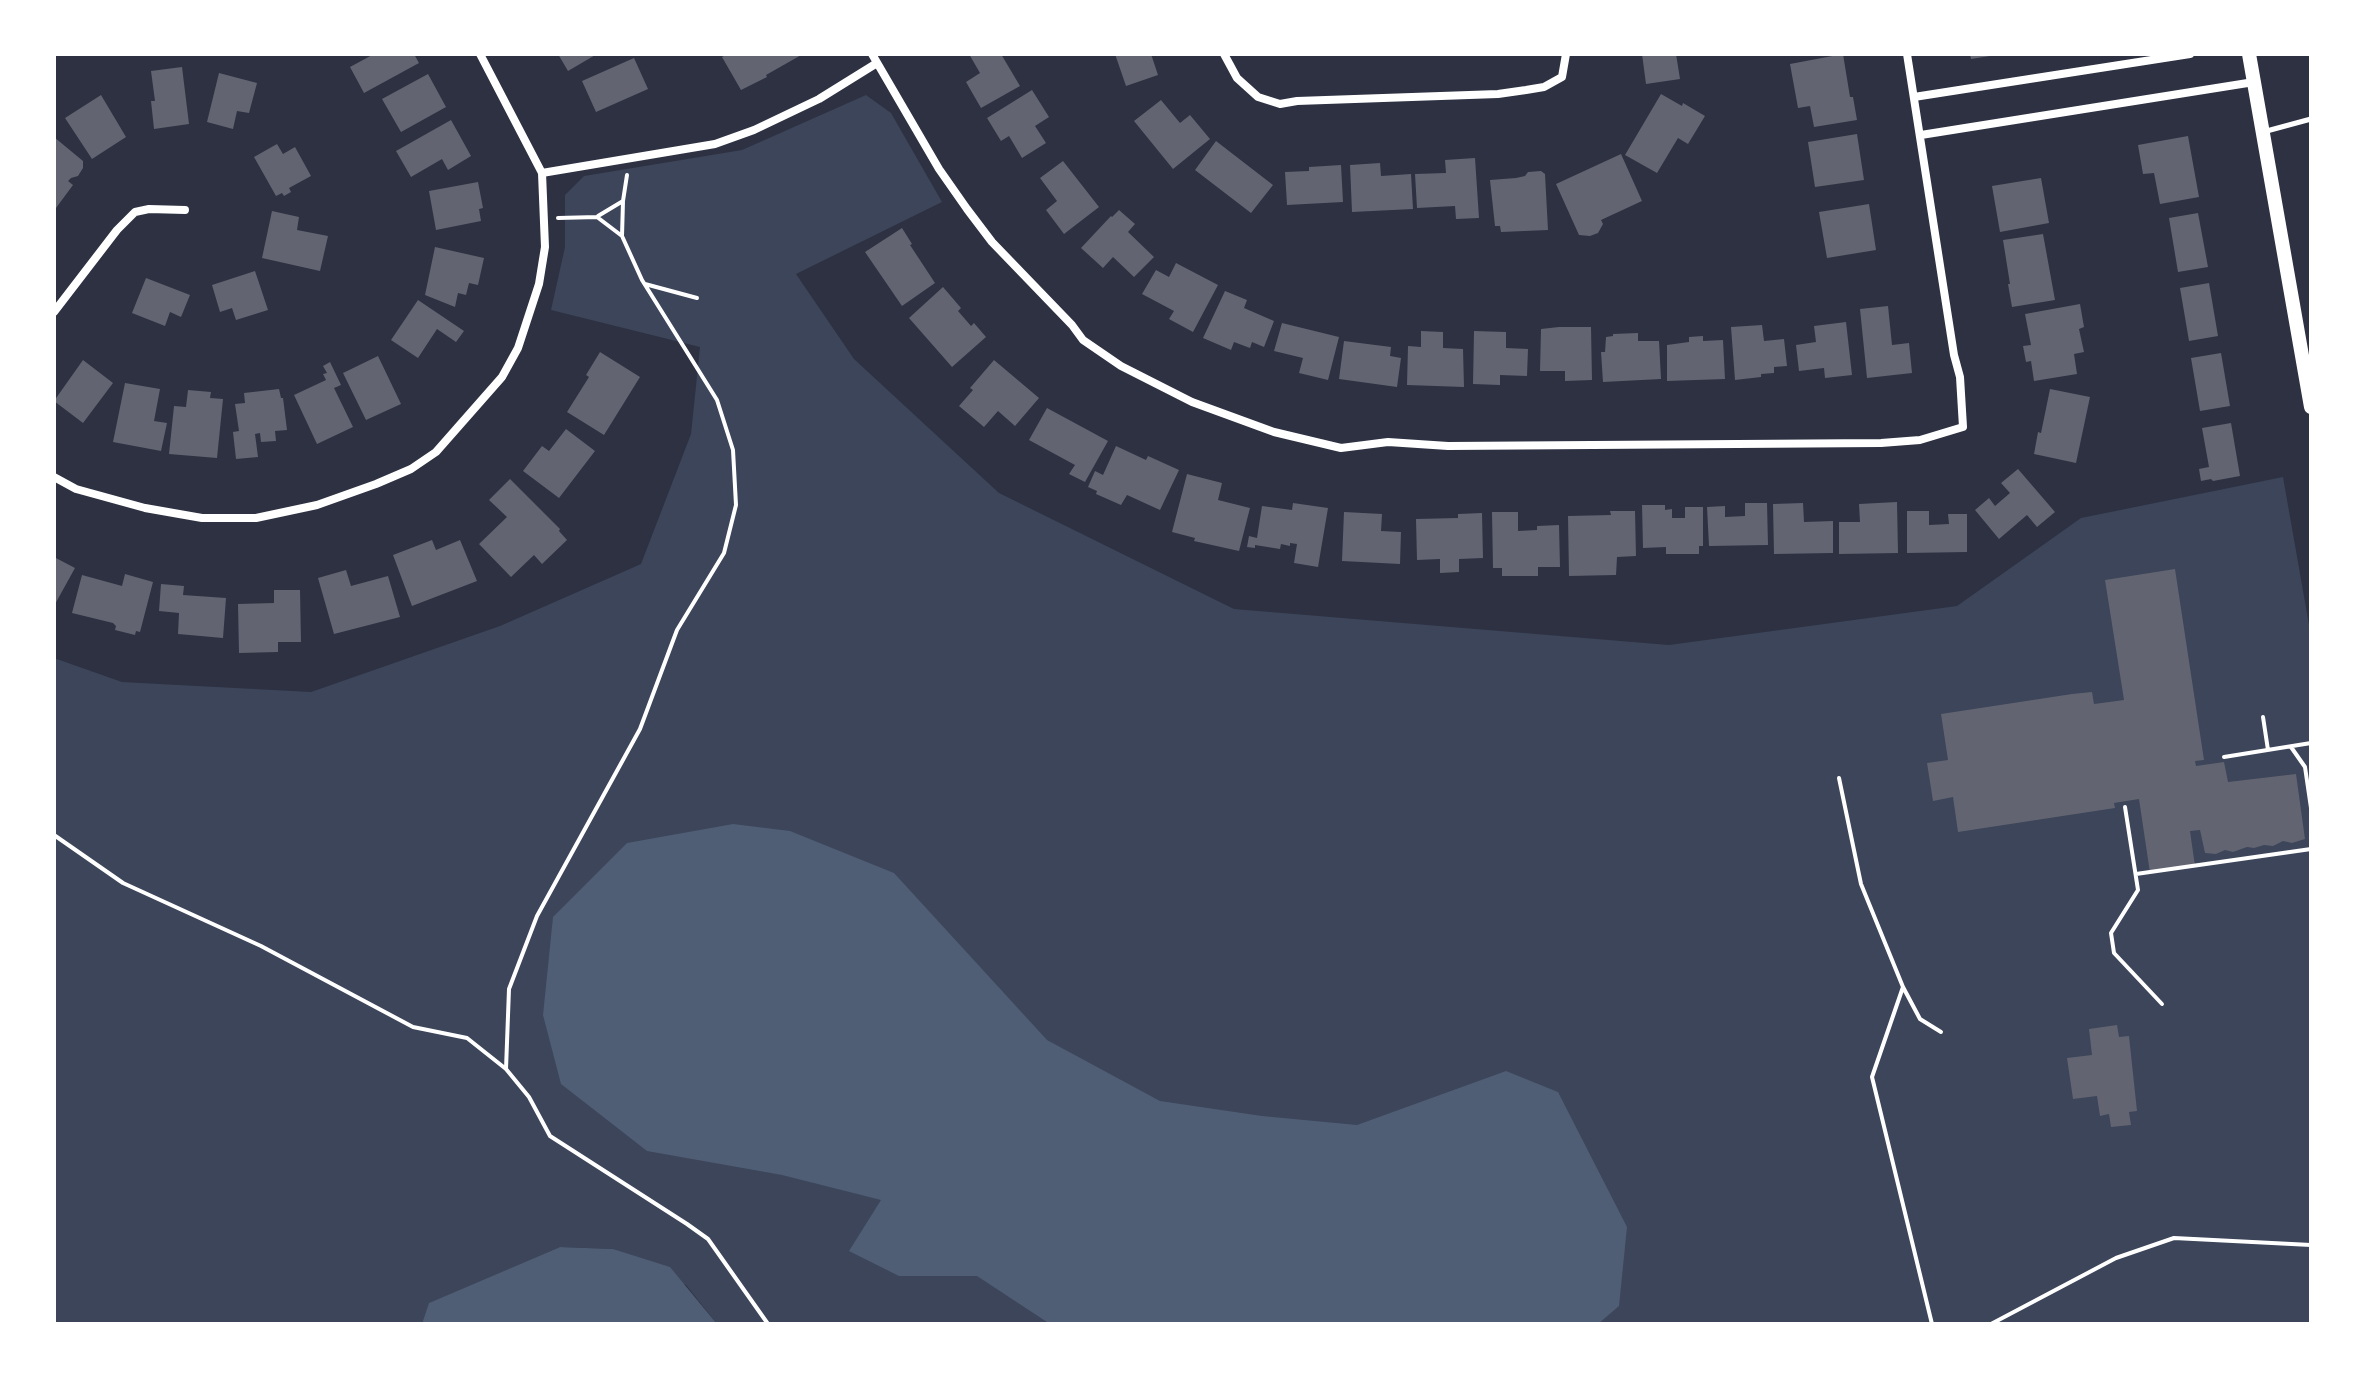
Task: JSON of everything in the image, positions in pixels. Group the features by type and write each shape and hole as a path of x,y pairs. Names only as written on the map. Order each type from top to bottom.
{"main road":[{"path":"2249,54 2311,407"}],"street":[{"path":"54,477 76,489 145,508 202,518 256,518 317,505 376,484 411,469 436,452 508,368 518,348 539,284 545,247 542,173 480,54"},
{"path":"1224,54 1237,78 1258,97 1280,104 1498,94 1544,87 1562,77 1566,54"},
{"path":"542,173 715,144 754,130 819,99 874,58 939,169 967,209 992,242 1083,340 1121,366 1192,402 1274,432 1341,448 1388,442 1448,446 1881,443 1920,440 1963,427 1960,377 1907,54"},
{"path":"1914,97 2190,54"},
{"path":"1921,135 2254,82"},
{"path":"54,312 117,230 135,212 149,209 185,210"}],"lane":[{"path":"2262,132 2311,119"}],"path":[{"path":"506,1069 509,989 537,916 640,729 677,630 724,553 736,505 733,450 717,400 644,283 622,236 629,159"},
{"path":"545,218 597,217 623,201"},
{"path":"597,217 622,236"},
{"path":"644,283 697,298"},
{"path":"2263,717 2268,750"},
{"path":"2224,757 2311,743"},
{"path":"2291,747 2305,767 2311,808"},
{"path":"1839,778 1861,884 1903,987 1920,1019 1941,1032"},
{"path":"2125,807 2138,890 2111,933 2114,953 2162,1004"},
{"path":"54,835 123,883 261,946 413,1027 467,1038 506,1069 529,1097 550,1136 708,1239 768,1324"},
{"path":"2136,874 2311,849"},
{"path":"1903,987 1872,1077 1932,1324"},
{"path":"1991,1324 2116,1258 2174,1238 2311,1245"}],"shaded area":[{"path":"866,95 891,113 942,202 796,274 854,359 999,493 1234,609 1669,645 1957,606 2081,518 2283,477 2311,636 2311,1324 717,1324 686,1285 613,1249 560,1247 430,1303 511,1324 54,1324 54,658 122,682 311,692 500,626 641,564 691,434 700,347 551,310 565,247 565,195 584,176 742,150"},
{"path":"733,824 790,831 894,873 1047,1040 1160,1101 1262,1116 1357,1125 1506,1071 1558,1092 1627,1227 1619,1306 1598,1324 1050,1324 977,1276 899,1276 849,1251 881,1200 782,1175 647,1151 561,1084 543,1015 553,917 627,843"},
{"path":"560,1247 613,1249 670,1267 717,1324 422,1324 429,1303"}],"building":[{"path":"374,54 414,54 419,63 364,93 350,67"},
{"path":"558,54 597,54 568,71"},
{"path":"727,54 803,54 741,90 722,57"},
{"path":"969,54 1001,54 1020,86 981,108 966,82 980,73"},
{"path":"1115,54 1151,54 1158,75 1126,86"},
{"path":"1642,54 1676,54 1680,79 1646,84"},
{"path":"1843,54 1857,120 1814,127 1810,106 1798,108 1790,64"},
{"path":"1970,54 1990,54 1990,56 1971,59"},
{"path":"634,58 648,89 596,112 582,81"},
{"path":"182,67 189,124 154,129 151,101 155,101 151,71"},
{"path":"219,73 257,83 249,113 237,111 233,129 207,122"},
{"path":"428,74 446,107 401,132 382,99"},
{"path":"1032,90 1049,117 1035,126 1046,143 1022,158 1009,136 1001,141 987,118"},
{"path":"1661,94 1705,116 1688,144 1678,138 1657,173 1625,155"},
{"path":"101,95 126,137 92,159 65,118"},
{"path":"1161,100 1180,123 1190,115 1210,139 1173,169 1134,121"},
{"path":"451,120 471,156 448,170 442,159 411,177 396,151"},
{"path":"1857,134 1864,180 1815,187 1808,142"},
{"path":"2188,136 2199,197 2160,204 2154,173 2143,174 2138,145"},
{"path":"54,137 83,161 83,168 78,176 68,181 73,185 56,208 54,207"},
{"path":"1216,141 1273,185 1251,213 1195,170"},
{"path":"277,144 283,154 295,147 311,176 289,188 291,192 284,196 282,193 276,196 254,157"},
{"path":"1621,154 1642,201 1601,220 1603,224 1598,233 1579,235 1556,184"},
{"path":"1475,158 1479,218 1456,219 1455,206 1417,208 1415,174 1446,173 1445,160"},
{"path":"1063,161 1099,207 1064,234 1046,210 1057,201 1040,178"},
{"path":"1380,163 1381,176 1411,174 1413,209 1352,212 1350,165"},
{"path":"1341,165 1343,202 1287,205 1285,172"},
{"path":"1541,171 1545,174 1548,230 1501,232 1500,226 1495,226 1490,180 1516,178 1528,172"},
{"path":"2041,178 2049,223 2000,232 1992,186"},
{"path":"478,182 483,208 479,209 481,221 436,230 429,191"},
{"path":"1869,204 1876,250 1827,258 1819,212"},
{"path":"1119,210 1135,224 1128,232 1154,257 1134,277 1113,257 1103,268 1081,248"},
{"path":"272,211 299,217 297,230 328,236 320,271 262,258"},
{"path":"2198,213 2208,267 2178,272 2169,218"},
{"path":"902,228 935,283 902,306 865,252"},
{"path":"2043,234 2055,300 2012,307 2003,240"},
{"path":"435,247 484,258 478,285 469,283 466,295 458,293 455,307 425,295"},
{"path":"1176,263 1218,285 1193,332 1169,319 1174,311 1142,294 1156,270 1169,277"},
{"path":"255,271 268,310 236,320 232,308 220,312 212,285"},
{"path":"146,278 190,295 181,317 170,312 165,326 132,313"},
{"path":"2209,283 2218,336 2189,341 2180,288"},
{"path":"943,287 961,308 958,311 986,337 952,367 909,318"},
{"path":"1225,291 1247,300 1244,308 1274,321 1264,347 1252,342 1250,348 1234,342 1231,350 1203,338"},
{"path":"418,300 464,331 456,342 437,329 418,358 391,340"},
{"path":"2080,304 2084,327 2079,329 2084,352 2074,354 2077,374 2034,381 2031,361 2026,362 2023,346 2031,345 2025,314"},
{"path":"1888,306 1892,345 1909,343 1912,373 1867,378 1860,309"},
{"path":"1846,322 1852,375 1825,378 1824,368 1799,371 1796,345 1816,342 1814,326"},
{"path":"1282,323 1339,337 1328,380 1299,373 1303,358 1274,351"},
{"path":"1762,325 1764,341 1784,339 1787,366 1774,367 1774,373 1761,374 1761,377 1735,380 1731,327"},
{"path":"1591,327 1592,380 1565,381 1565,371 1540,371 1541,329"},
{"path":"1421,331 1443,332 1443,348 1463,349 1464,387 1407,385 1408,346 1421,347"},
{"path":"1474,331 1506,332 1506,348 1528,349 1527,376 1500,375 1500,385 1473,384"},
{"path":"1638,333 1638,341 1659,341 1661,379 1603,382 1601,352 1605,352 1606,337"},
{"path":"1703,336 1703,341 1723,340 1725,379 1667,381 1667,345 1689,342 1689,337"},
{"path":"1344,341 1391,347 1390,356 1401,358 1397,387 1339,379"},
{"path":"600,352 640,377 604,435 567,412 589,377 586,375"},
{"path":"2221,353 2230,406 2200,411 2191,358"},
{"path":"378,356 401,404 366,420 343,373"},
{"path":"83,360 113,383 83,423 54,401"},
{"path":"994,360 1039,398 1015,426 998,411 984,427 959,406"},
{"path":"330,362 341,385 334,388 353,427 317,444 294,395 326,380 323,374 327,373 323,366"},
{"path":"125,383 160,389 154,421 167,423 161,451 113,442"},
{"path":"279,389 287,430 275,431 276,441 261,442 260,433 255,434 258,457 236,459 233,432 239,431 235,404 245,403 244,393"},
{"path":"2050,389 2090,397 2076,463 2034,454"},
{"path":"188,390 211,392 210,398 223,399 217,458 169,454 174,406 186,407"},
{"path":"1047,408 1108,441 1085,482 1069,474 1075,465 1029,440"},
{"path":"2231,423 2240,476 2201,481 2199,469 2209,467 2202,428"},
{"path":"566,429 595,451 559,498 523,471 542,446 549,451"},
{"path":"1116,446 1146,460 1148,456 1179,470 1160,510 1127,495 1121,505 1088,487 1095,471 1103,475"},
{"path":"2018,469 2055,512 2037,527 2027,515 1999,539 1975,510 1989,498 1995,506 2010,493 2001,483"},
{"path":"1187,474 1222,483 1218,500 1250,508 1239,551 1194,541 1195,538 1172,532"},
{"path":"510,479 567,540 542,564 534,555 511,577 479,544 507,517 489,500"},
{"path":"1897,502 1898,553 1839,554 1839,522 1860,522 1859,504"},
{"path":"1293,503 1328,508 1318,567 1294,563 1297,544 1281,544 1280,549 1255,545 1255,548 1247,547 1249,536 1257,538 1262,506 1292,510"},
{"path":"1745,503 1767,503 1768,545 1709,546 1707,507 1725,506 1725,517 1745,516"},
{"path":"1803,503 1804,522 1833,521 1833,553 1774,554 1773,504"},
{"path":"1642,505 1665,505 1665,510 1672,509 1672,518 1685,518 1685,507 1703,507 1703,546 1699,546 1699,554 1666,554 1666,547 1643,548"},
{"path":"1610,511 1635,511 1636,556 1617,557 1616,575 1569,576 1568,516 1611,515"},
{"path":"1907,511 1929,511 1929,525 1949,524 1948,514 1967,514 1967,552 1907,553"},
{"path":"1344,512 1382,514 1381,531 1401,532 1400,564 1342,561"},
{"path":"1492,512 1518,512 1518,531 1559,525 1560,567 1538,567 1538,576 1502,576 1502,568 1493,568"},
{"path":"1482,513 1483,558 1459,559 1459,572 1440,573 1440,559 1417,560 1416,519 1458,518 1458,514"},
{"path":"432,540 436,550 460,540 477,581 412,606 393,555"},
{"path":"54,557 75,568 54,606"},
{"path":"2175,569 2204,760 2195,761 2196,766 2224,762 2228,782 2296,774 2305,839 2292,843 2283,841 2273,846 2247,847 2233,852 2225,850 2216,854 2205,853 2200,830 2190,831 2195,866 2150,873 2139,799 2114,803 2115,808 1958,832 1953,797 1933,801 1927,763 1948,760 1941,714 2092,692 2094,704 2124,700 2105,580"},
{"path":"346,570 351,586 388,576 400,617 334,634 318,578"},
{"path":"125,574 153,582 140,632 136,631 135,635 115,630 113,623 72,613 82,575 122,586"},
{"path":"161,584 184,586 183,595 226,598 223,638 178,634 179,613 159,611"},
{"path":"274,590 300,590 301,642 278,642 278,652 239,653 238,604 274,603"},
{"path":"2117,1025 2119,1037 2129,1036 2137,1111 2129,1112 2131,1125 2111,1127 2109,1114 2100,1116 2097,1096 2073,1099 2067,1058 2092,1055 2089,1029"}]}
